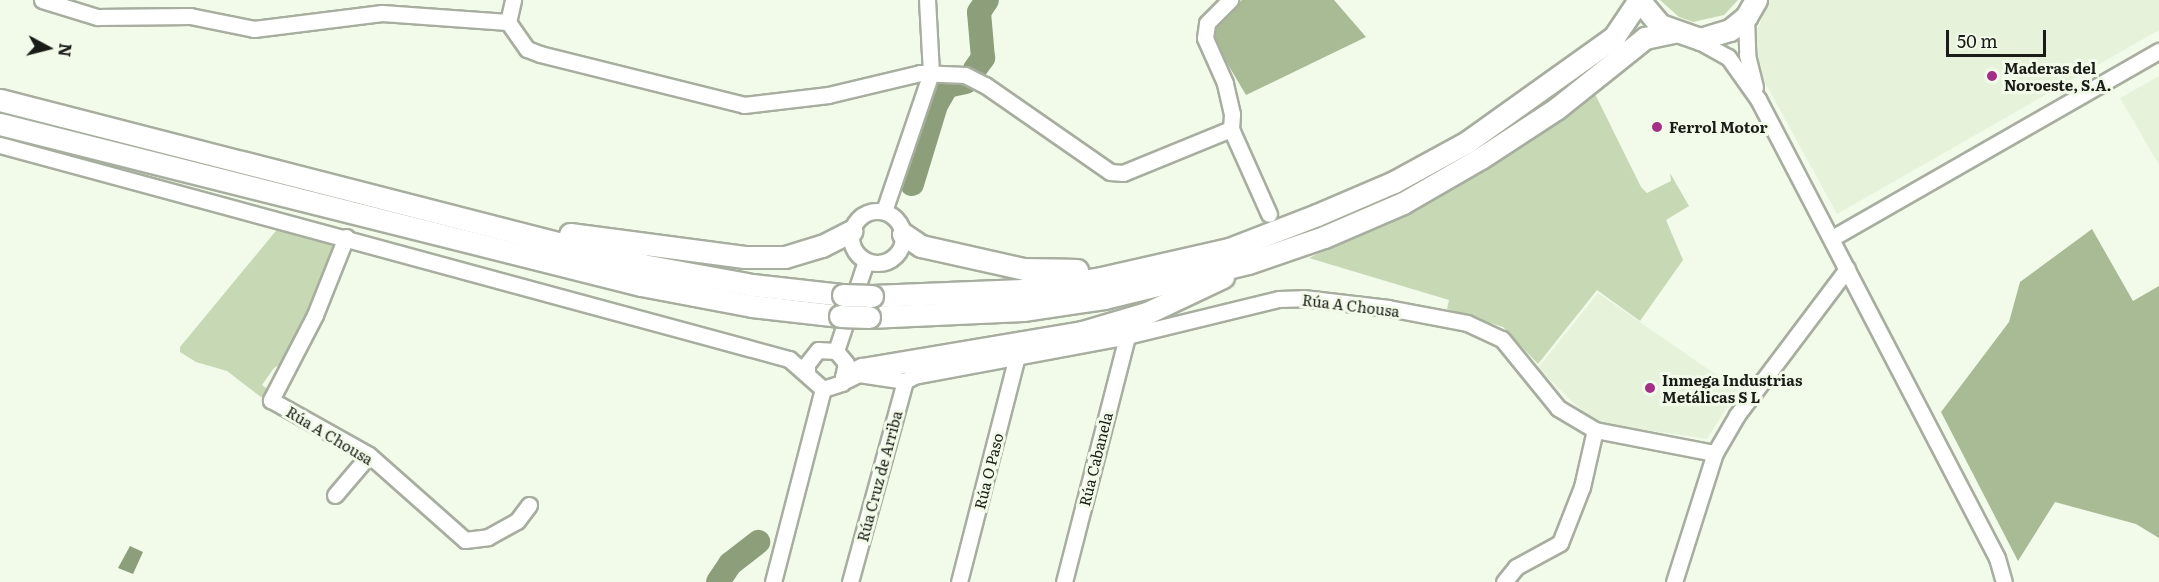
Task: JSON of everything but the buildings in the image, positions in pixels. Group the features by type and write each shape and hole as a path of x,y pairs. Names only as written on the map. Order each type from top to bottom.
{"highway":[{"path":"0,124 641,285 752,306 842,306 872,296 1023,290 1229,249 1394,182 1467,142 1614,37 1639,0 1650,16 1682,35"},
{"path":"0,99 643,265 752,285 842,306 869,317 955,316 1104,298 1248,262 1324,237 1403,203 1556,109 1645,38 1721,34 1751,8"},
{"path":"460,218 744,257 784,257 822,246 851,231"},
{"path":"903,234 921,246 1038,271 1073,271 1132,260 1182,260"},
{"path":"849,375 1082,332 1147,313 1248,262"}],"street":[{"path":"42,0 97,17 190,16 254,30 382,13 508,22"},
{"path":"513,0 508,22 527,49 744,105 828,95 931,73 965,75 985,85 1110,172 1138,169 1231,129"},
{"path":"884,211 931,73 927,0"},
{"path":"1230,0 1207,23 1205,38 1225,83 1232,114 1231,129 1269,214"},
{"path":"1751,8 1747,55 1758,99"},
{"path":"1682,35 1728,57 1758,99 1997,558 2004,582"},
{"path":"1832,238 2159,51"},
{"path":"0,145 789,359 807,373 812,383 823,389 837,387 849,375 846,363 836,351 818,350 807,364 807,373"},
{"path":"884,211 900,223 903,234 897,254 887,261 866,261 851,243 851,231 863,214 884,211"},
{"name":"Rúa A Chousa","path":"346,237 315,315 271,400 369,456 465,540 488,537 517,521 529,505"},
{"path":"836,351 866,261"},
{"path":"1674,582 1715,453 1737,415 1847,269"},
{"name":"Rúa A Chousa","path":"849,375 909,379 1016,360 1279,299 1303,298 1467,323 1502,339 1558,408 1595,430 1715,453"},
{"name":"Rúa Cabanela","path":"1064,582 1127,336"},
{"name":"Rúa O Paso","path":"959,582 1016,360"},
{"name":"Rúa Cruz de Arriba","path":"850,582 909,379"},
{"path":"774,582 823,389"},
{"path":"1504,582 1516,567 1560,543 1582,487 1595,430"},
{"path":"335,495 369,456"}],"shaded area":[{"path":"1242,0 1334,0 1366,37 1246,95 1217,46 1213,27"},
{"path":"1660,0 1738,0 1724,15 1693,22 1679,17"},
{"path":"1769,0 2159,0 2159,30 1837,214 1762,77 1753,41"},
{"path":"2159,76 2159,165 2120,98"},
{"path":"1595,94 1641,187 1647,193 1671,181 1670,173 1689,206 1666,220 1683,260 1640,321 1597,290 1538,364 1503,327 1447,309 1449,300 1309,258 1453,188"},
{"path":"280,226 333,240 337,245 288,360 274,368 262,385 270,391 261,397 227,371 196,362 180,352 180,347"},
{"path":"2092,229 2133,301 2159,286 2159,538 2136,524 2055,502 2018,561 1941,412 2009,322 2020,282"},
{"path":"1598,293 1738,390 1707,439 1593,422 1538,368"},
{"path":"130,546 143,552 133,574 118,568"}],"waterway":[{"path":"975,69 983,58 979,12 987,0"},
{"path":"912,184 936,105 947,86 966,82"},
{"path":"718,582 730,564 758,542"}],"place":[{"name":"Maderas del Noroeste, S.A.","path":"1992,76"},
{"name":"Ferrol Motor","path":"1657,127"},
{"name":"Inmega Industrias Metálicas S L","path":"1650,388"}]}
